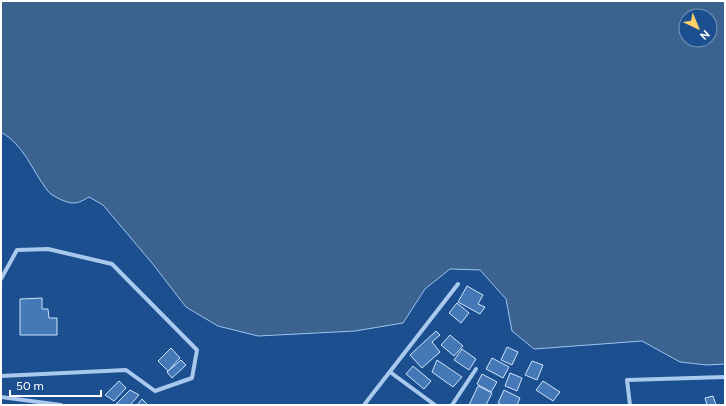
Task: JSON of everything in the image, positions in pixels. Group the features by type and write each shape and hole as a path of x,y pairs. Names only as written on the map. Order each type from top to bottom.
{"street":[{"path":"1,279 17,250 48,249 112,264 197,350 192,378 155,391 126,370 1,376"},
{"path":"364,405 458,284"},
{"path":"452,405 476,369"},
{"path":"390,372 435,405"},
{"path":"630,405 626,380 725,377"},
{"path":"1,397 61,405"}],"water":[{"path":"1,1 725,1 725,364 707,365 680,362 642,341 534,349 512,331 506,299 480,270 450,269 425,289 403,323 355,331 258,336 218,326 186,307 152,263 103,205 89,197 72,203 52,195 47,190 22,151 9,137 1,132"}],"building":[{"path":"467,286 483,295 478,304 485,307 480,314 458,302"},
{"path":"42,298 42,309 48,309 49,318 57,318 57,335 20,335 20,299"},
{"path":"457,303 469,313 461,323 449,313"},
{"path":"436,331 440,335 432,342 440,352 422,368 410,355"},
{"path":"450,335 463,346 454,356 441,345"},
{"path":"507,347 518,352 512,365 501,360"},
{"path":"171,348 180,358 168,371 158,361"},
{"path":"462,349 476,359 469,370 454,360"},
{"path":"492,358 509,367 503,378 486,369"},
{"path":"181,360 186,365 172,378 167,372"},
{"path":"437,360 462,377 453,387 432,372"},
{"path":"532,361 543,365 537,380 525,375"},
{"path":"413,366 431,381 424,389 406,374"},
{"path":"510,373 522,378 517,391 505,386"},
{"path":"482,374 497,382 491,392 477,384"},
{"path":"119,381 126,388 114,401 105,395"},
{"path":"543,381 560,392 553,401 536,390"},
{"path":"478,386 492,393 486,405 469,405"},
{"path":"130,390 139,395 130,405 116,404"},
{"path":"504,390 520,398 517,405 502,405 498,403"},
{"path":"713,396 716,405 707,405 705,398"},
{"path":"142,399 148,405 137,405"}]}
